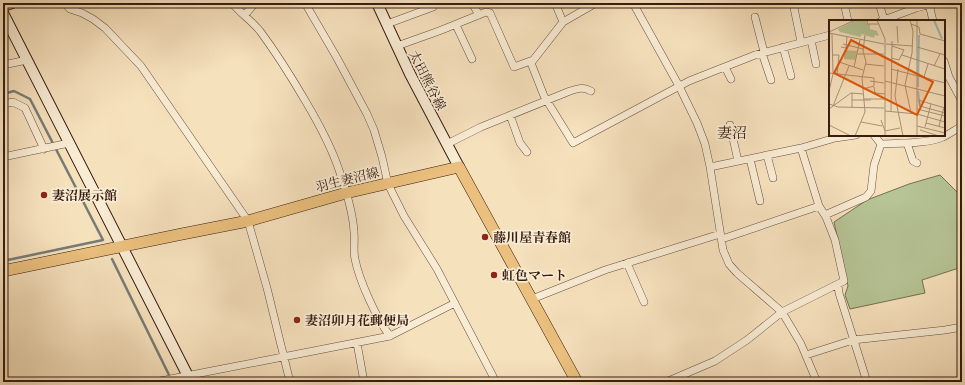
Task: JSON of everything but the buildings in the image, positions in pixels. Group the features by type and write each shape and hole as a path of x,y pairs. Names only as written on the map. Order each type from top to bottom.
{"main road":[{"name":"羽生妻沼線","path":"3,271 248,221 346,193 459,167"},
{"path":"459,167 577,382"}],"street":[{"path":"3,6 12,3"},
{"path":"64,3 70,9 82,13 105,28 141,67 248,221 267,288 290,382"},
{"path":"232,3 259,30 290,73 322,129 339,169 346,193 354,230 355,260 367,297 390,336"},
{"path":"245,15 255,3"},
{"path":"305,3 367,114 374,130 388,184 404,216 437,269 496,382"},
{"name":"太田熊谷線","path":"378,3 410,74 459,167"},
{"path":"472,3 478,15"},
{"path":"555,3 563,22"},
{"path":"596,3 563,22 531,63 544,96 573,143 679,86 763,53 829,35"},
{"path":"633,3 679,86 697,123 705,144 723,250 729,264 737,273 782,312 806,355 817,382"},
{"path":"793,3 801,42"},
{"path":"844,3 848,20"},
{"path":"879,3 883,20 916,5 932,3 933,20"},
{"path":"387,24 433,7"},
{"path":"397,46 486,12 490,13 514,67 533,60"},
{"path":"3,13 189,379"},
{"path":"756,17 763,53 772,80"},
{"path":"456,24 472,59"},
{"path":"811,40 816,64"},
{"path":"783,47 791,76"},
{"path":"3,65 27,60"},
{"path":"945,64 949,77 962,101"},
{"path":"725,67 731,79"},
{"path":"447,144 481,127 547,100 580,88 585,88 591,91"},
{"path":"3,104 13,102 25,108 44,149"},
{"path":"510,115 520,143 523,149 527,152"},
{"path":"730,125 738,161"},
{"path":"945,136 962,126"},
{"path":"710,167 801,148 835,138 848,136"},
{"path":"875,136 882,144"},
{"path":"882,144 937,140 945,136"},
{"path":"3,157 69,143"},
{"path":"907,143 913,161 917,163"},
{"path":"825,215 866,197 871,191 874,165 882,144"},
{"path":"666,382 722,357 747,340 782,312 844,281 835,240 825,215 819,206 801,148"},
{"path":"767,155 773,178"},
{"path":"750,159 760,201"},
{"path":"532,298 605,270 819,206"},
{"path":"627,263 644,302"},
{"path":"838,285 838,292 867,382"},
{"path":"155,382 189,379 284,357 390,336 455,303"},
{"path":"806,355 853,340 962,327"},
{"path":"357,343 364,382"}],"green space":[{"path":"940,175 958,193 962,204 962,267 922,280 925,293 850,309 845,295 848,286 834,222 867,200 909,184"}],"waterway":[{"path":"3,94 14,91 30,99 103,240 3,261"},
{"path":"112,259 171,379"}],"place":[{"name":"妻沼展示館","path":"44,195"},
{"name":"藤川屋青春館","path":"485,237"},
{"name":"虹色マート","path":"494,275"},
{"name":"妻沼卯月花郵便局","path":"297,320"}],"district":[{"name":"妻沼","path":"732,133"}]}
